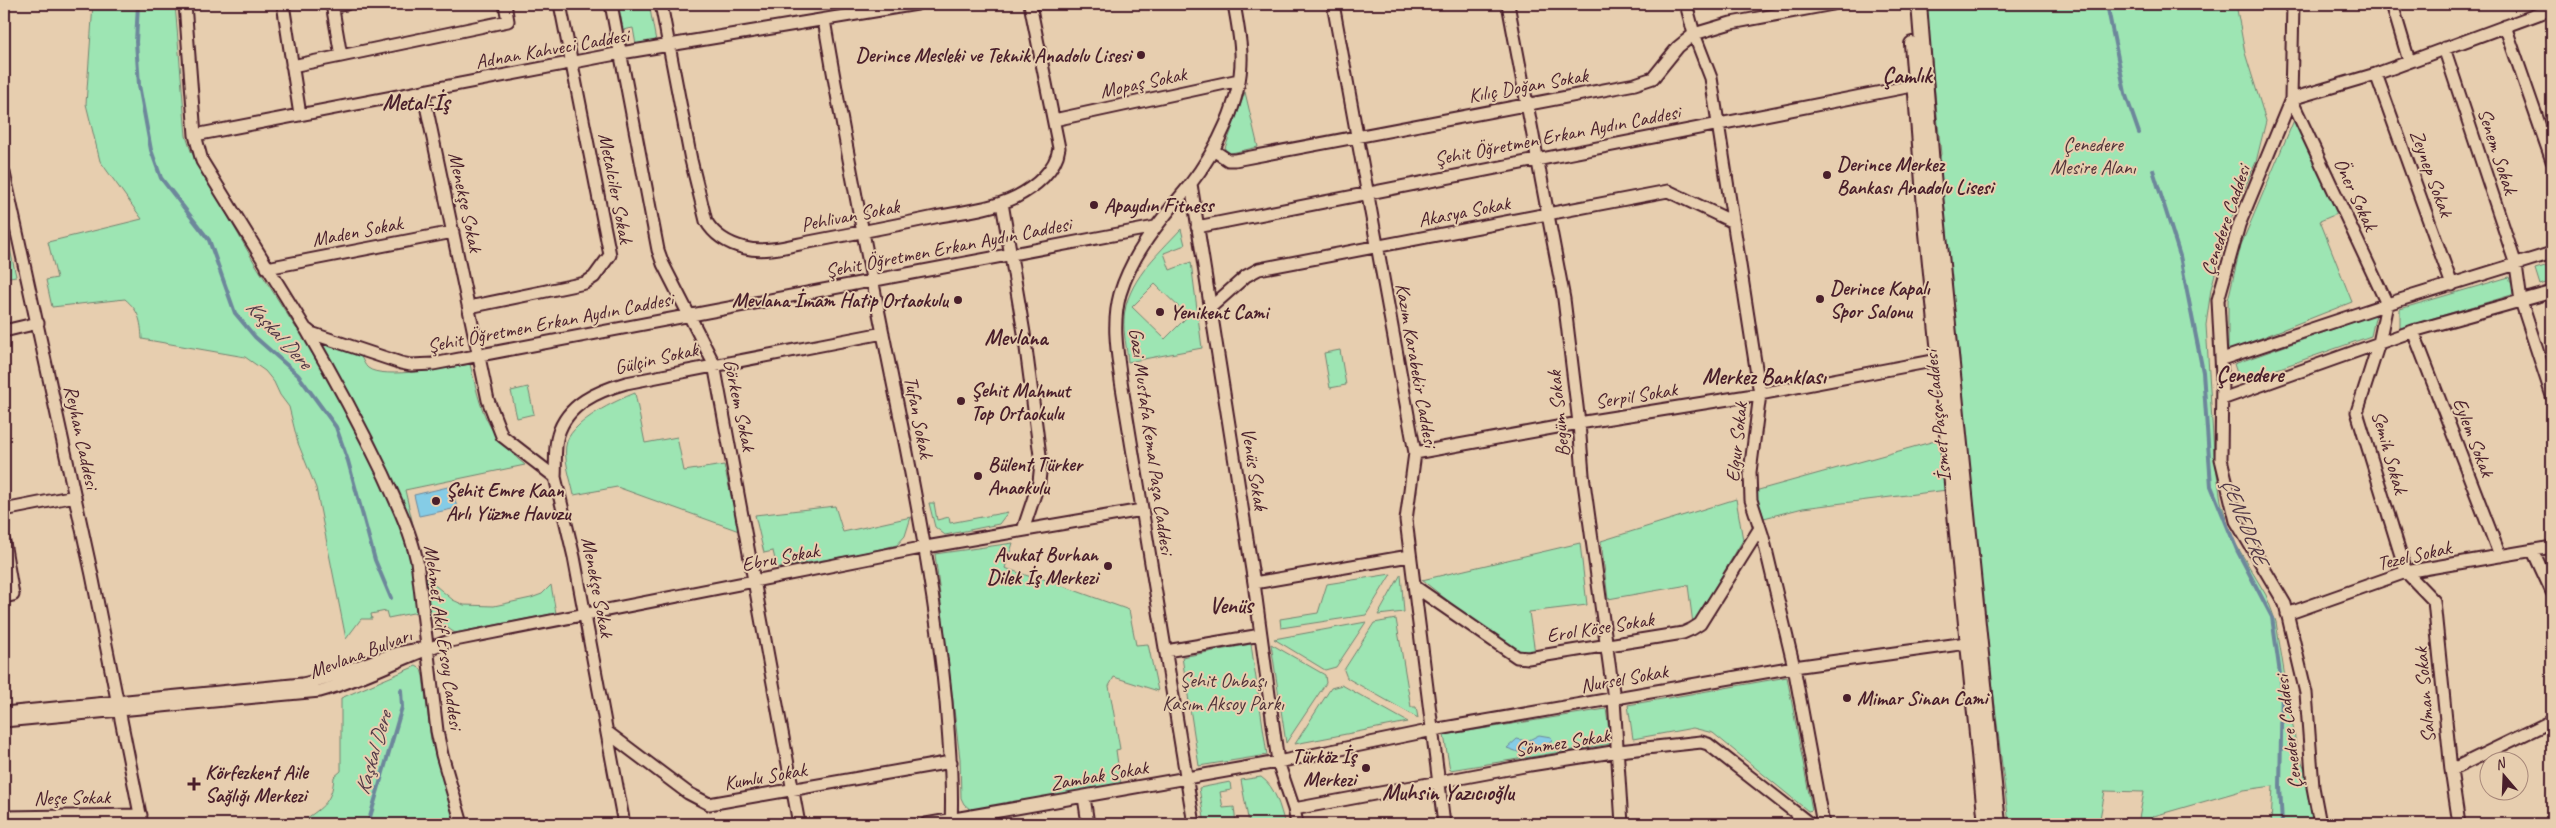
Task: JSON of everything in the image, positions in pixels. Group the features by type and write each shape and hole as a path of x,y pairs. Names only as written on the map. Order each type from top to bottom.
{"main road":[{"name":"İsmet Paşa Caddesi","path":"1909,4 1920,84 1945,359 1974,642 1998,824"},
{"name":"İsmet Paşa Caddesi","path":"1918,4 1920,84"},
{"name":"İsmet Paşa Caddesi","path":"1974,642 1986,824"}],"street":[{"path":"185,4 195,135 202,161 305,328"},
{"path":"283,4 300,114"},
{"path":"341,56 333,5 346,4"},
{"path":"292,66 508,21 505,4"},
{"name":"Metalciler Sokak","path":"469,307 585,283 594,277 610,255 560,4"},
{"name":"Görkem Sokak","path":"611,4 658,250 666,271 714,364 756,582 798,824"},
{"name":"Pehlivan Sokak","path":"661,4 703,211 711,229 732,244 755,249 775,248 861,232 1002,203 1031,188 1054,164 1058,148 1030,4"},
{"name":"Adnan Kahveci Caddesi","path":"195,135 572,62 917,4"},
{"name":"Gazi Mustafa Kemal Paşa Caddesi","path":"1193,824 1121,381 1115,328 1120,295 1136,256 1155,227 1191,184 1213,150 1234,102 1239,80 1241,54 1234,4"},
{"name":"Kazım Karabekir Caddesi","path":"1333,4 1415,453 1406,520 1444,824"},
{"name":"Begüm Sokak","path":"1508,4 1546,214 1564,299 1579,423 1583,475 1614,699 1622,824"},
{"name":"Elgur Sokak","path":"1686,4 1694,34 1711,78 1760,394 1749,486 1794,667 1823,824"},
{"name":"Kılıç Doğan Sokak","path":"1213,150 1228,160 1235,160 1646,81 1660,72 1678,47 1694,34 1731,23 1833,4"},
{"name":"Çenedere Caddesi","path":"2293,4 2291,99 2238,225 2218,300 2222,359 2221,459 2236,522 2285,604 2306,693 2313,787 2320,824"},
{"path":"2392,4 2409,61"},
{"path":"2291,99 2376,74 2552,9"},
{"name":"Tufan Sokak","path":"824,20 861,232 873,282 926,547 944,680 951,762 951,822"},
{"path":"2505,26 2552,161"},
{"name":"Senem Sokak","path":"2444,48 2516,265 2521,301 2551,391"},
{"name":"Zeynep Sokak","path":"2376,74 2452,284"},
{"name":"Mopaş Sokak","path":"1054,120 1239,80"},
{"name":"Şehit Öğretmen Erkan Aydın Caddesi","path":"1197,227 1717,122 1920,84"},
{"name":"Menekşe Sokak","path":"423,90 488,400 502,436 555,477 574,557 624,824"},
{"name":"Öner Sokak","path":"2291,99 2387,304"},
{"name":"Reyhan Caddesi","path":"4,173 8,213 38,323 119,705 141,820"},
{"name":"Venüs Sokak","path":"1191,184 1254,583 1278,762 1294,809 1297,824"},
{"name":"Akasya Sokak","path":"1210,308 1246,276 1260,269 1668,191 1733,222"},
{"path":"1002,203 1040,463 1039,482 1023,530"},
{"name":"Şehit Öğretmen Erkan Aydın Caddesi","path":"305,328 311,333 411,365 478,356 1155,227"},
{"name":"Maden Sokak","path":"267,268 453,232"},
{"path":"2222,359 2387,304 2552,254"},
{"path":"2222,399 2413,331 2552,292"},
{"name":"Semih Sokak","path":"2387,304 2379,344 2357,412 2406,572"},
{"path":"4,331 38,323"},
{"name":"Mehmet Akif Ersoy Caddesi","path":"305,328 353,409 404,517 417,561 426,648 442,756 462,824"},
{"name":"Eylem Sokak","path":"2413,331 2500,556"},
{"name":"Gülçin Sokak","path":"555,477 558,434 570,414 585,400 601,391 626,383 714,364 883,333"},
{"name":"Serpil Sokak","path":"1415,453 1579,423 1760,394 1945,359"},
{"path":"4,510 75,496"},
{"name":"Ebru Sokak","path":"426,648 450,641 926,547 1142,510"},
{"name":"Erol Köse Sokak","path":"1414,586 1517,657 1606,646 1683,633 1700,624 1760,528"},
{"path":"4,542 13,595 4,597"},
{"name":"Tezel Sokak","path":"2287,614 2406,572 2552,547"},
{"path":"2533,551 2552,592"},
{"path":"1254,583 1409,556"},
{"name":"Salman Sokak","path":"2406,572 2434,601 2450,770 2459,824"},
{"path":"1166,651 1261,635"},
{"name":"Nursel Sokak","path":"1278,762 1433,730 1794,667 1974,642"},
{"name":"Mevlana Bulvarı","path":"4,713 320,691 395,664 426,648"},
{"name":"Mevlana Bulvarı","path":"4,721 119,705"},
{"path":"2450,770 2552,721"},
{"name":"Kumlu Sokak","path":"607,732 700,801 719,803 951,762"},
{"name":"Sönmez Sokak","path":"1294,809 1439,781 1618,751 1692,742 1708,744 1810,824"},
{"name":"Zambak Sokak","path":"926,824 951,822 1084,796 1278,762"},
{"path":"1084,796 1088,824"},
{"name":"Neşe Sokak","path":"4,817 141,820"}],"green space":[{"path":"93,4 175,4 186,136 191,151 254,262 296,328 318,342 360,355 368,368 376,371 388,373 418,372 470,364 478,396 487,420 501,442 525,465 405,490 425,577 453,600 464,605 494,606 531,598 542,594 551,585 556,613 455,633 423,611 388,618 386,611 371,614 372,619 361,619 346,639 316,488 298,443 289,407 265,371 245,357 142,339 138,316 125,299 52,307 46,280 57,278 48,242 142,219 100,161 86,104"},
{"path":"618,4 649,4 656,41 636,45 633,28 623,30"},
{"name":"Çenedere Mesire Alanı","path":"1926,4 2236,4 2245,53 2266,121 2256,162 2227,228 2211,289 2206,325 2214,453 2221,501 2231,536 2266,595 2276,622 2297,751 2313,787 2320,824 2271,824 2273,786 2244,790 2154,816 2148,824 2138,824 2144,792 2105,791 2099,824 2048,824 2047,820 2009,824 1982,597 1938,161 1941,154"},
{"path":"1245,92 1258,147 1227,154 1224,151"},
{"path":"2297,113 2341,212 2320,221 2352,302 2228,351 2228,300 2241,245"},
{"path":"4,222 16,276 4,278"},
{"path":"1181,229 1185,245 1164,253 1170,270 1191,262 1202,348 1128,362 1124,319 1130,293 1144,270","holes":["1155,284 1188,316 1165,339 1132,307"]},
{"path":"2552,264 2552,281 2540,285 2535,269"},
{"path":"2509,277 2515,294 2400,328 2400,309"},
{"path":"2376,314 2371,336 2240,382 2234,364"},
{"path":"1340,350 1346,385 1330,388 1324,353"},
{"path":"528,387 534,414 517,418 511,391"},
{"path":"635,393 645,443 677,437 684,471 724,465 739,531 617,487 574,495 566,454 567,441 571,433 596,412"},
{"path":"1942,439 1947,490 1803,508 1764,518 1755,491"},
{"path":"1736,499 1743,540 1693,624 1688,585 1608,599 1601,541"},
{"path":"929,503 934,503 937,520 949,517 950,523 1008,512 999,524 945,535 935,527"},
{"path":"835,506 843,532 911,517 905,536 897,545 777,568 773,551 764,553 755,515"},
{"path":"1013,543 1005,568 1034,578 1035,576 1129,610 1136,645 1148,644 1158,691 1114,677 1109,686 1120,749 1116,750 1121,786 972,811 964,804 961,798 960,759 935,554"},
{"path":"1580,543 1587,605 1529,612 1535,653 1512,652 1422,580"},
{"path":"1391,574 1366,615 1281,628 1280,619 1318,613 1327,584"},
{"path":"1401,574 1404,612 1378,615"},
{"path":"1396,619 1411,707 1416,707 1418,718 1347,678 1344,670 1374,623"},
{"path":"1366,622 1336,667 1325,670 1274,639"},
{"name":"Şehit Onbaşı Kasım Aksoy Parkı","path":"1251,644 1267,755 1199,766 1182,657"},
{"path":"1271,644 1325,675 1326,683 1286,743"},
{"path":"416,666 421,669 423,676 431,740 456,824 299,824 328,800 334,777 341,771 341,698"},
{"path":"1787,677 1812,810 1808,811 1713,733 1693,728 1633,739 1628,705"},
{"path":"1342,685 1408,722 1295,744 1331,688"},
{"path":"1606,709 1611,744 1450,770 1444,735"},
{"path":"1261,777 1274,792 1285,824 1249,824 1241,780"},
{"path":"1230,782 1231,790 1220,792 1223,808 1234,807 1236,824 1205,824 1199,788"}],"water":[{"name":"Şehit Emre Kaan Arlı Yüzme Havuzu","path":"452,486 457,508 419,516 414,495"},
{"path":"1539,735 1551,737 1552,740 1539,749 1528,748 1521,753 1507,748 1517,739 1527,741"}],"waterway":[{"name":"Kaşkal Dere","path":"138,4 136,42 139,85 151,150 161,178 209,240 235,313 255,337 298,375 336,427 348,461 375,560 391,598"},
{"path":"2107,4 2125,93 2139,133"},
{"name":"ÇENEDERE","path":"2153,170 2180,256 2203,372 2211,486 2237,550 2272,617 2282,688 2280,786 2282,824"},
{"name":"Kaşkal Dere","path":"368,824 402,707 401,690"}],"place":[{"name":"Derince Mesleki ve Teknik Anadolu Lisesi","path":"1141,55"},
{"name":"Derince Merkez Bankası Anadolu Lisesi","path":"1827,175"},
{"name":"Apaydın Fitness","path":"1094,205"},
{"name":"Derince Kapalı Spor Salonu","path":"1820,299"},
{"name":"Mevlana İmam Hatip Ortaokulu","path":"958,300"},
{"name":"Yenikent Cami","path":"1160,312"},
{"name":"Şehit Mahmut Top Ortaokulu","path":"961,401"},
{"name":"Bülent Türker Anaokulu","path":"978,476"},
{"name":"Şehit Emre Kaan Arlı Yüzme Havuzu","path":"436,501"},
{"name":"Avukat Burhan Dilek İş Merkezi","path":"1108,566"},
{"name":"Mimar Sinan Cami","path":"1847,698"},
{"name":"Türköz İş Merkezi","path":"1366,768"},
{"name":"Körfezkent Aile Sağlığı Merkezi","path":"194,784"}],"district":[{"name":"Çamlık","path":"1907,75"},
{"name":"Metal-İş","path":"416,102"},
{"name":"Mevlana","path":"1016,337"},
{"name":"Çenedere","path":"2250,374"},
{"name":"Merkez Banklası","path":"1764,376"},
{"name":"Venüs","path":"1231,605"},
{"name":"Muhsin Yazıcıoğlu","path":"1448,792"}]}
